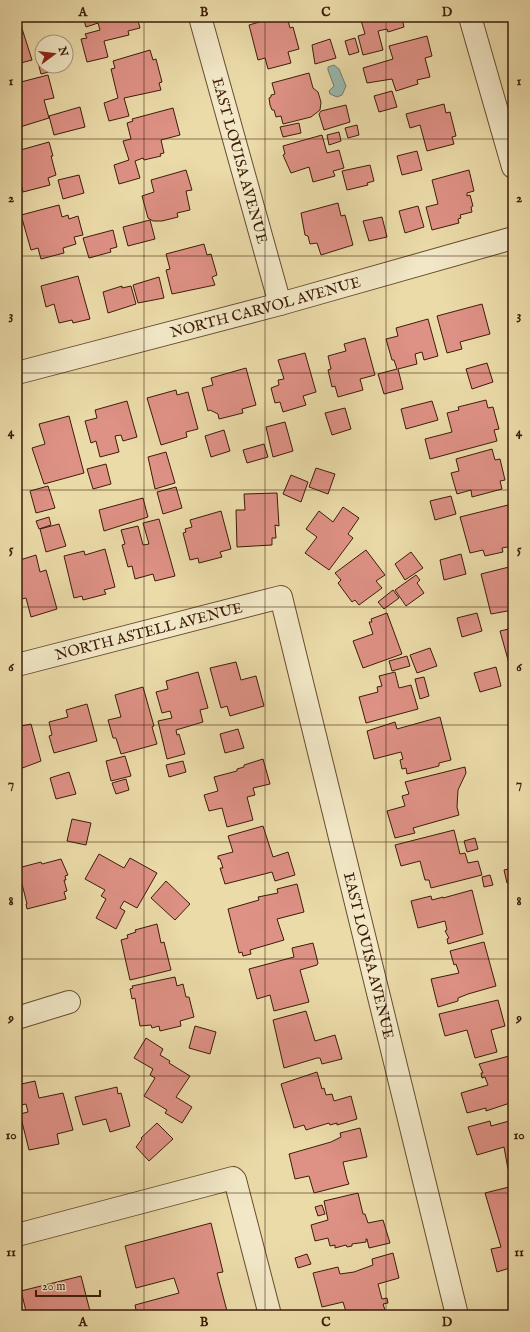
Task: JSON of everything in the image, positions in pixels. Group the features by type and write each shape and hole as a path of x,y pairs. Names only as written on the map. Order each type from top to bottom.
{"street":[{"name":"EAST LOUISA AVENUE","path":"200,17 280,304"},
{"path":"470,17 513,167"},
{"name":"NORTH CARVOL AVENUE","path":"17,373 280,304 513,238"},
{"name":"EAST LOUISA AVENUE","path":"281,598 456,1315"},
{"name":"NORTH ASTELL AVENUE","path":"17,665 281,598"},
{"path":"17,1018 69,1002"},
{"path":"17,1235 233,1178 270,1315"}],"water":[{"path":"334,65 339,69 346,86 342,95 337,97 330,94 329,91 334,86 328,67"}],"building":[{"path":"83,17 137,17 140,28 128,31 129,35 104,41 108,57 87,62 81,39 87,38 85,34 100,30 98,23 86,27"},
{"path":"277,17 287,17 290,28 293,27 299,49 288,52 291,63 268,69 265,58 258,60 249,25"},
{"path":"360,17 404,17 402,18 404,27 388,32 387,29 378,31 383,50 363,55 358,36 365,34"},
{"path":"19,19 32,60 17,64 17,20"},
{"path":"427,36 432,56 425,58 430,77 417,80 418,84 396,91 392,79 367,83 363,68 393,59 389,46"},
{"path":"355,38 359,52 349,55 345,41"},
{"path":"330,39 336,58 315,64 312,45"},
{"path":"150,50 153,60 156,59 162,82 159,83 161,90 124,98 129,116 109,121 104,103 118,98 111,69 115,68 113,61"},
{"path":"309,73 313,88 318,92 321,102 320,110 311,117 283,124 281,116 276,117 274,110 272,110 270,105 269,98 271,95 275,94 272,83"},
{"path":"48,75 54,98 44,100 49,118 20,127 17,117 17,83"},
{"path":"392,91 397,107 379,112 374,96"},
{"path":"444,104 446,113 450,112 456,136 452,137 454,144 427,151 420,125 410,128 406,114"},
{"path":"346,105 350,122 324,130 319,114 321,111"},
{"path":"80,107 85,127 54,135 49,116"},
{"path":"173,108 180,135 161,140 164,153 160,154 161,156 144,160 143,158 135,161 140,178 119,184 114,165 129,160 123,141 131,139 127,123 133,121 132,119"},
{"path":"299,123 301,133 283,137 280,127"},
{"path":"357,125 359,135 348,138 345,128"},
{"path":"339,132 341,141 329,145 327,135"},
{"path":"322,135 327,153 339,150 344,168 333,171 335,176 313,182 309,167 291,173 283,155 285,154 283,146"},
{"path":"49,142 56,175 48,178 50,185 23,192 21,184 17,185 17,151"},
{"path":"417,151 422,170 402,175 397,156"},
{"path":"370,165 374,181 367,183 368,185 347,190 342,171"},
{"path":"186,170 192,190 186,191 190,210 177,213 178,217 162,221 153,221 148,218 142,196 154,192 151,180"},
{"path":"469,170 474,191 467,193 467,196 470,195 473,206 471,207 472,212 460,215 461,218 458,219 459,223 432,230 426,207 438,204 432,180"},
{"path":"79,175 84,193 63,199 58,180"},
{"path":"338,203 341,216 345,215 353,245 321,255 317,243 310,244 308,236 305,235 301,213"},
{"path":"59,205 62,217 68,215 69,219 78,216 83,235 74,237 76,244 63,248 64,253 41,259 38,248 31,250 21,215"},
{"path":"418,206 424,227 405,233 399,211"},
{"path":"382,217 387,237 369,241 363,221"},
{"path":"150,220 155,239 128,246 123,227"},
{"path":"113,230 117,247 110,249 111,252 89,258 83,238"},
{"path":"204,244 207,255 211,254 217,275 212,277 215,285 172,294 166,270 170,269 166,254"},
{"path":"78,276 90,319 73,323 72,320 59,323 54,304 46,307 41,286"},
{"path":"159,277 164,298 138,303 133,285"},
{"path":"122,286 122,288 131,286 136,304 108,313 103,292"},
{"path":"482,304 490,334 460,342 462,349 447,353 437,316"},
{"path":"428,319 438,356 424,360 422,352 415,354 417,364 398,369 403,389 384,394 378,374 397,369 394,360 392,360 386,339 398,336 396,328"},
{"path":"365,338 375,375 360,379 363,390 338,397 335,386 332,387 328,370 331,369 328,356 346,351 344,344"},
{"path":"305,353 316,392 303,396 306,405 283,412 280,402 275,403 271,388 279,385 278,380 284,379 278,360"},
{"path":"487,363 493,382 472,389 466,369"},
{"path":"246,368 256,405 242,409 243,413 219,419 218,414 210,410 208,411 202,388 213,385 211,378"},
{"path":"176,390 177,395 188,392 198,429 186,432 187,437 161,445 147,398"},
{"path":"486,400 488,408 493,407 499,429 494,430 497,441 430,459 425,439 452,432 447,413 459,410 458,407"},
{"path":"127,401 137,437 123,441 121,435 115,436 119,452 100,457 96,441 91,443 85,421 97,418 95,410"},
{"path":"432,401 438,420 406,429 401,409"},
{"path":"345,408 351,429 332,435 325,413"},
{"path":"69,416 84,473 44,484 32,448 45,444 39,424"},
{"path":"285,422 293,451 273,457 266,427"},
{"path":"224,430 230,451 211,457 205,436"},
{"path":"264,444 268,457 247,463 243,450"},
{"path":"492,449 495,460 500,459 505,480 500,481 502,489 472,497 471,490 457,494 451,473 459,471 456,459"},
{"path":"166,452 175,483 155,489 148,457"},
{"path":"106,464 111,484 93,489 87,469"},
{"path":"316,468 335,474 328,494 309,487"},
{"path":"291,475 308,482 301,502 283,494"},
{"path":"48,486 55,508 36,513 30,491"},
{"path":"176,487 182,508 163,514 157,492"},
{"path":"277,493 279,526 275,525 276,538 272,538 272,545 237,547 236,510 245,510 244,494"},
{"path":"451,496 456,514 435,520 430,501"},
{"path":"143,498 148,517 104,531 99,510"},
{"path":"512,504 513,526 510,527 513,546 502,548 503,552 485,556 483,550 470,553 460,517"},
{"path":"343,507 359,518 348,534 353,538 329,570 305,553 317,537 306,529 319,511 333,522"},
{"path":"221,511 231,549 220,552 222,557 199,563 198,558 190,560 183,533 186,532 185,529 192,527 190,520"},
{"path":"49,517 51,525 39,529 36,521"},
{"path":"159,519 175,576 155,581 153,574 135,579 132,566 128,567 122,545 125,544 121,530 138,526 143,545 149,544 143,523"},
{"path":"59,524 66,546 46,552 40,529"},
{"path":"105,549 115,587 104,590 106,594 83,600 82,596 74,598 64,556 84,551 85,555"},
{"path":"366,550 385,575 376,581 382,588 359,605 355,600 352,602 338,583 341,580 335,573"},
{"path":"411,552 423,568 405,580 395,564"},
{"path":"461,554 466,574 444,580 440,560"},
{"path":"36,555 40,572 46,570 57,609 31,617 26,598 17,600 17,559 19,558 20,560"},
{"path":"513,566 513,610 491,614 481,574"},
{"path":"416,575 420,580 417,583 424,593 406,606 395,590"},
{"path":"393,590 399,598 384,609 378,602"},
{"path":"387,613 402,654 363,668 353,641 373,634 369,622 372,622 371,619"},
{"path":"477,613 482,631 462,637 457,618"},
{"path":"513,628 513,667 510,667 500,631"},
{"path":"430,648 437,666 417,673 410,655"},
{"path":"407,656 410,666 392,671 389,661"},
{"path":"236,662 241,680 256,676 264,706 230,716 227,706 221,708 210,668"},
{"path":"496,667 501,686 480,692 474,673"},
{"path":"198,672 208,708 200,710 203,722 176,730 177,735 179,734 185,754 167,759 158,721 172,718 170,711 162,713 156,692 168,689 166,681"},
{"path":"395,672 399,688 411,685 418,709 366,723 359,697 378,692 377,687 382,686 379,676"},
{"path":"424,677 429,696 420,699 415,679"},
{"path":"143,687 154,726 152,727 157,744 121,754 116,738 113,738 108,720 121,717 115,695"},
{"path":"87,704 97,741 54,753 49,736 52,735 49,722 68,717 66,710"},
{"path":"440,717 451,760 439,763 439,766 407,774 406,768 402,769 400,760 403,759 401,752 374,759 367,731 395,722 397,729"},
{"path":"20,723 21,726 31,724 41,761 17,770 17,724"},
{"path":"238,729 244,748 225,753 220,734"},
{"path":"125,756 131,776 111,781 106,761"},
{"path":"263,759 270,784 253,788 255,795 247,797 253,820 227,827 222,808 209,811 204,795 218,791 214,777 237,771 237,769 244,767 244,765"},
{"path":"183,761 186,772 169,777 166,765"},
{"path":"465,767 466,773 458,790 457,807 459,815 413,828 415,833 395,838 387,811 405,806 402,796 409,794 405,782"},
{"path":"69,772 76,794 56,799 50,778"},
{"path":"126,779 129,790 116,794 112,783"},
{"path":"72,819 91,823 86,845 67,841"},
{"path":"263,826 273,857 288,852 295,875 275,881 272,872 225,884 220,868 223,868 218,856 233,852 228,836"},
{"path":"454,830 460,854 465,853 468,863 478,861 482,875 431,888 429,880 425,880 420,861 401,866 395,845"},
{"path":"475,838 478,849 467,852 464,841"},
{"path":"99,854 124,868 130,858 157,873 137,908 124,901 120,908 125,911 116,929 96,918 106,899 101,896 105,890 85,879"},
{"path":"61,859 68,875 65,876 66,880 64,880 67,891 64,892 66,899 27,909 18,868"},
{"path":"513,868 513,882 507,883 504,870"},
{"path":"490,875 493,885 484,887 482,877"},
{"path":"166,881 190,904 175,920 151,898"},
{"path":"297,884 304,912 277,919 284,940 250,950 251,954 243,956 242,952 239,953 228,909 259,900 258,897 278,893 277,889"},
{"path":"472,890 483,934 448,944 447,939 449,938 445,931 447,930 445,921 418,928 411,901 431,896 432,900"},
{"path":"157,924 161,943 164,942 171,970 130,980 121,940 128,938 127,935 136,932 135,930"},
{"path":"484,942 496,986 468,994 458,998 458,1001 438,1007 431,979 459,973 456,964 454,965 450,951"},
{"path":"313,943 318,963 317,965 300,970 309,1002 274,1011 270,995 257,999 249,969 294,957 292,948"},
{"path":"175,977 177,986 183,984 186,997 189,997 194,1017 180,1021 181,1026 160,1031 159,1026 152,1028 151,1025 140,1026 135,998 132,999 130,989 133,988 132,986"},
{"path":"498,1000 505,1026 491,1030 497,1052 475,1058 467,1030 445,1036 439,1014"},
{"path":"306,1011 315,1041 335,1035 342,1059 322,1064 320,1058 317,1058 284,1068 273,1020"},
{"path":"195,1026 216,1032 210,1054 189,1048"},
{"path":"146,1038 163,1049 160,1055 170,1061 169,1063 190,1076 176,1097 192,1107 182,1123 165,1113 167,1110 144,1096 155,1078 150,1075 153,1069 134,1058"},
{"path":"513,1055 513,1102 486,1111 486,1108 467,1113 461,1093 488,1085 485,1077 482,1078 481,1073 483,1073 479,1064"},
{"path":"317,1072 322,1089 324,1088 326,1095 332,1094 334,1101 351,1096 357,1119 337,1125 337,1123 330,1125 329,1123 306,1130 304,1125 294,1128 281,1084"},
{"path":"35,1081 39,1098 63,1093 73,1130 57,1134 59,1144 29,1150 20,1114 28,1112 26,1104 17,1106 17,1085"},
{"path":"117,1087 118,1094 121,1093 130,1126 110,1132 106,1119 83,1125 75,1097"},
{"path":"513,1120 513,1168 508,1169 504,1147 477,1155 468,1127 490,1121 491,1126"},
{"path":"157,1123 173,1139 149,1161 136,1147 142,1139 141,1138"},
{"path":"360,1128 367,1157 343,1162 349,1184 314,1193 309,1176 295,1179 289,1154 331,1142 341,1137 340,1133"},
{"path":"513,1186 513,1267 497,1272 491,1249 501,1247 485,1193"},
{"path":"358,1193 363,1214 365,1214 368,1223 383,1220 390,1243 369,1248 366,1239 366,1242 352,1244 352,1246 347,1247 346,1245 335,1248 335,1245 330,1246 328,1238 315,1241 311,1225 328,1220 324,1201"},
{"path":"322,1205 325,1214 318,1216 315,1207"},
{"path":"211,1223 223,1272 217,1273 228,1315 137,1315 135,1305 179,1293 174,1278 136,1288 125,1246"},
{"path":"393,1253 399,1278 378,1284 382,1299 387,1298 388,1303 383,1304 386,1313 379,1315 347,1315 343,1302 322,1307 313,1273 338,1267 340,1274 354,1272 373,1265 372,1259"},
{"path":"307,1254 311,1264 298,1268 295,1258"},
{"path":"81,1276 91,1315 27,1315 21,1291"}]}
